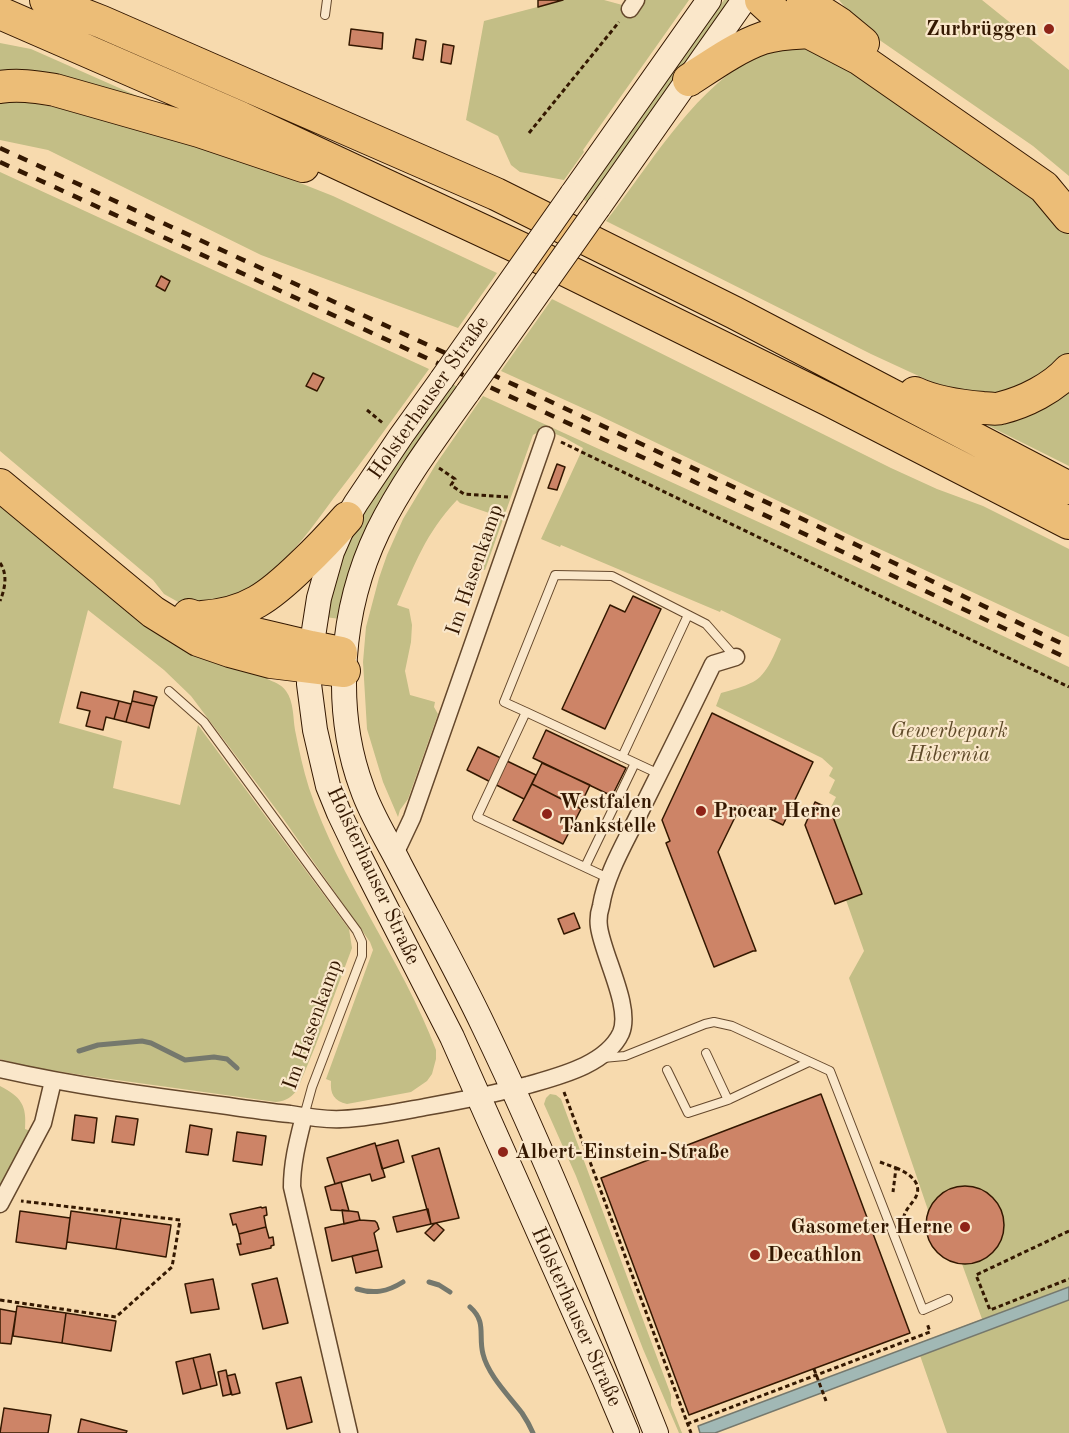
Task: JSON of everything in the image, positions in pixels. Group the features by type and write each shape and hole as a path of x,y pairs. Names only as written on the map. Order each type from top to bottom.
{"highway":[{"path":"46,0 495,194 735,313 1069,488"},
{"path":"761,0 787,21 860,58 1044,188 1069,217"},
{"path":"803,0 833,12 869,48 1030,159 1069,195"},
{"path":"0,14 241,118 605,289 1069,523"},
{"path":"689,80 748,44 765,37 811,32"},
{"path":"0,87 23,85 55,90 129,110 199,130 352,184 421,202"},
{"path":"735,313 775,322 926,398 961,406 999,409 1043,391 1069,369"},
{"path":"0,468 160,600 195,617 310,657 345,662"},
{"path":"0,485 153,612 208,645 279,664 310,657"},
{"path":"195,617 234,612 272,593 317,551 347,518"}],"main road":[{"name":"Holsterhauser Straße","path":"627,1433 452,1037 335,804 328,786 310,702 310,657 321,587 332,552 347,518 401,436 709,0"},
{"name":"Holsterhauser Straße","path":"656,1433 577,1235 513,1089 483,1024 376,822 361,786 348,733 344,698 345,662 350,614 364,562 397,496 744,0"}],"street":[{"name":"Im Hasenkamp","path":"394,854 412,818 546,435"},
{"path":"0,1070 154,1097 342,1119 377,1116 513,1089 558,1076 599,1058 616,1040 622,1030 624,1020 622,1004 599,926 601,904 608,878 713,664 736,657"},
{"path":"1,1202 43,1123 53,1081"},
{"name":"Im Hasenkamp","path":"304,1116 294,1154 292,1187 349,1433"}],"lane":[{"path":"325,15 327,0"},
{"path":"659,774 504,702 555,575 612,576 706,624 736,657"},
{"path":"622,757 688,615"},
{"name":"Im Hasenkamp","path":"169,691 204,722 357,931 362,942 362,956 312,1087 304,1116"},
{"path":"526,712 477,817 608,878"},
{"path":"585,867 635,763"},
{"path":"599,1058 625,1056 705,1023 714,1022 732,1026 830,1071 922,1310 948,1299"},
{"path":"706,1053 728,1100"},
{"path":"667,1070 688,1113 728,1100 809,1062"}],"path":[{"path":"529,133 633,4"},
{"path":"367,410 385,425"},
{"path":"546,435 1069,687"},
{"path":"439,468 455,479 451,486 464,494 524,498"},
{"path":"0,563 3,566 5,588 0,601"},
{"path":"558,1076 691,1433"},
{"path":"896,1168 914,1179 918,1186 916,1197 904,1216 903,1234 906,1245 898,1249"},
{"path":"0,1300 116,1317 172,1267 180,1220 1,1202"},
{"path":"1069,1231 976,1275 990,1310 1069,1279"},
{"path":"687,1424 930,1332 922,1310"},
{"path":"814,1369 826,1401"}],"green space":[{"path":"564,0 604,0 626,6 640,5 644,0 689,0 564,180 520,172 511,165 498,136 466,120 484,21"},
{"path":"724,0 734,0 589,203 579,197"},
{"path":"839,0 982,0 1069,70 1069,176 1033,146 878,39"},
{"path":"0,43 31,49 160,106 0,79"},
{"path":"777,46 823,49 1016,182 1059,222 1069,235 1069,353 1050,374 997,396 949,390 871,354 606,221 671,134 707,93 749,60"},
{"path":"6,98 85,113 247,162 333,196 497,273 458,328 261,255 48,150 0,140 0,99"},
{"path":"0,172 429,369 310,530 294,549 266,575 271,582 236,602 180,603 164,594 153,580 0,451"},
{"path":"552,299 891,468 937,489 983,506 1069,549 1069,637 501,371"},
{"path":"450,383 460,388 340,619 325,617 347,542 362,514"},
{"path":"1069,385 1069,466 975,419"},
{"name":"Gewerbepark Hibernia","path":"483,396 1069,667 1069,1433 947,1433 916,1344 982,1319 962,1264 936,1252 928,1238 928,1210 849,978 864,951 846,900 862,893 830,809 836,797 829,793 835,780 829,776 833,768 822,758 716,706 721,693 758,679 770,663 781,639 721,610 720,612 561,545 560,547 541,539 583,448 558,435 539,432 533,435 485,570 478,568 495,524 490,522 492,514 457,500 429,537 397,605 409,609 412,625 405,671 410,695 435,702 434,707 438,714 408,799 398,817 383,782 367,729 363,662 366,627 379,578 403,519 436,464"},
{"path":"0,502 268,670 267,679 280,685 289,695 305,774 322,822 422,1016 436,1050 432,1074 427,1081 411,1092 347,1104 334,1096 331,1081 326,1079 373,950 370,942 282,817 191,696 164,670 88,610 59,723 122,741 113,788 180,805 198,725 349,929 352,948 298,1088 283,1101 276,1102 88,1076 31,1067 0,1059"},
{"path":"0,1086 18,1098 24,1108 25,1129 31,1131 0,1189"},
{"path":"550,1094 561,1099 671,1395 671,1405 682,1433 679,1433 643,1349 576,1176 544,1104"}],"water":[{"path":"1069,1287 1069,1300 715,1433 700,1433 698,1426"}],"building":[{"path":"538,0 563,0 538,7"},
{"path":"351,29 383,33 382,49 349,45"},
{"path":"416,39 426,41 423,60 413,58"},
{"path":"443,44 454,46 451,64 441,62"},
{"path":"161,276 170,281 165,291 156,286"},
{"path":"313,373 324,378 317,391 306,386"},
{"path":"557,464 565,467 557,490 548,488"},
{"path":"633,596 661,609 605,729 562,709 610,605 625,612"},
{"path":"134,691 157,697 154,706 132,701"},
{"path":"81,692 119,701 114,719 106,717 103,730 86,726 90,711 77,708"},
{"path":"119,701 131,704 126,722 114,719"},
{"path":"132,701 154,706 149,728 126,722"},
{"path":"712,713 813,762 783,825 741,805 718,852 756,951 714,967 666,843 670,841 662,820"},
{"path":"546,730 626,768 612,796 533,758"},
{"path":"478,747 536,775 524,799 467,770"},
{"path":"542,763 590,785 579,808 532,784"},
{"name":"Westfalen Tankstelle","path":"532,784 581,809 563,844 513,820"},
{"path":"815,802 830,809 862,894 835,904 805,825"},
{"path":"574,913 580,928 564,934 558,919"},
{"name":"Decathlon","path":"821,1094 910,1333 689,1415 601,1178"},
{"path":"75,1115 97,1118 94,1143 72,1140"},
{"path":"116,1116 138,1119 134,1145 112,1142"},
{"path":"190,1125 212,1129 208,1155 186,1152"},
{"path":"237,1132 266,1136 262,1165 233,1161"},
{"path":"398,1140 404,1162 382,1169 376,1146"},
{"path":"375,1143 385,1177 372,1181 370,1174 335,1184 327,1158"},
{"path":"439,1148 459,1218 431,1224 412,1156"},
{"path":"341,1182 349,1211 331,1210 325,1187"},
{"name":"Gasometer Herne","path":"965,1186 980,1189 997,1203 1004,1225 1001,1240 987,1257 965,1264 950,1261 933,1247 926,1225 929,1210 943,1193"},
{"path":"266,1207 267,1215 264,1216 266,1227 239,1234 230,1214"},
{"path":"428,1209 431,1224 397,1232 393,1217"},
{"path":"342,1210 358,1212 360,1220 344,1224"},
{"path":"20,1211 70,1218 66,1249 16,1242"},
{"path":"71,1211 121,1218 116,1249 67,1242"},
{"path":"121,1218 171,1225 166,1257 116,1249"},
{"path":"360,1220 377,1223 379,1229 374,1233 378,1250 332,1261 325,1228"},
{"path":"436,1223 444,1230 434,1241 425,1233"},
{"path":"266,1227 269,1238 273,1237 274,1245 271,1248 240,1255 237,1244 241,1244 239,1234"},
{"path":"378,1250 382,1267 356,1273 352,1256"},
{"path":"277,1278 288,1323 263,1329 252,1284"},
{"path":"213,1279 219,1309 191,1313 185,1284"},
{"path":"17,1306 66,1313 62,1343 13,1336"},
{"path":"0,1309 16,1312 11,1344 0,1343"},
{"path":"66,1313 116,1321 111,1351 62,1343"},
{"path":"210,1354 217,1385 201,1389 193,1358"},
{"path":"193,1358 201,1389 183,1394 176,1362"},
{"path":"226,1370 231,1394 223,1396 218,1372"},
{"path":"235,1374 240,1393 232,1395 227,1376"},
{"path":"301,1377 312,1422 287,1429 276,1383"},
{"path":"4,1408 51,1415 48,1433 0,1433"},
{"path":"81,1419 127,1431 126,1433 78,1433"}],"waterway":[{"path":"79,1051 98,1045 142,1041 151,1043 185,1060 214,1057 227,1059 237,1068"},
{"path":"357,1289 380,1291 403,1282"},
{"path":"429,1282 450,1292"},
{"path":"470,1307 480,1323 483,1354 489,1370 522,1413 533,1433"}],"railway":[{"path":"0,148 811,523 1069,647"},
{"path":"0,162 644,458 1069,659"}],"place":[{"name":"Zurbrüggen","path":"1049,29"},
{"name":"Procar Herne","path":"701,811"},
{"name":"Westfalen Tankstelle","path":"547,814"},
{"name":"Albert-Einstein-Straße","path":"503,1152"},
{"name":"Gasometer Herne","path":"965,1227"},
{"name":"Decathlon","path":"755,1255"}]}
